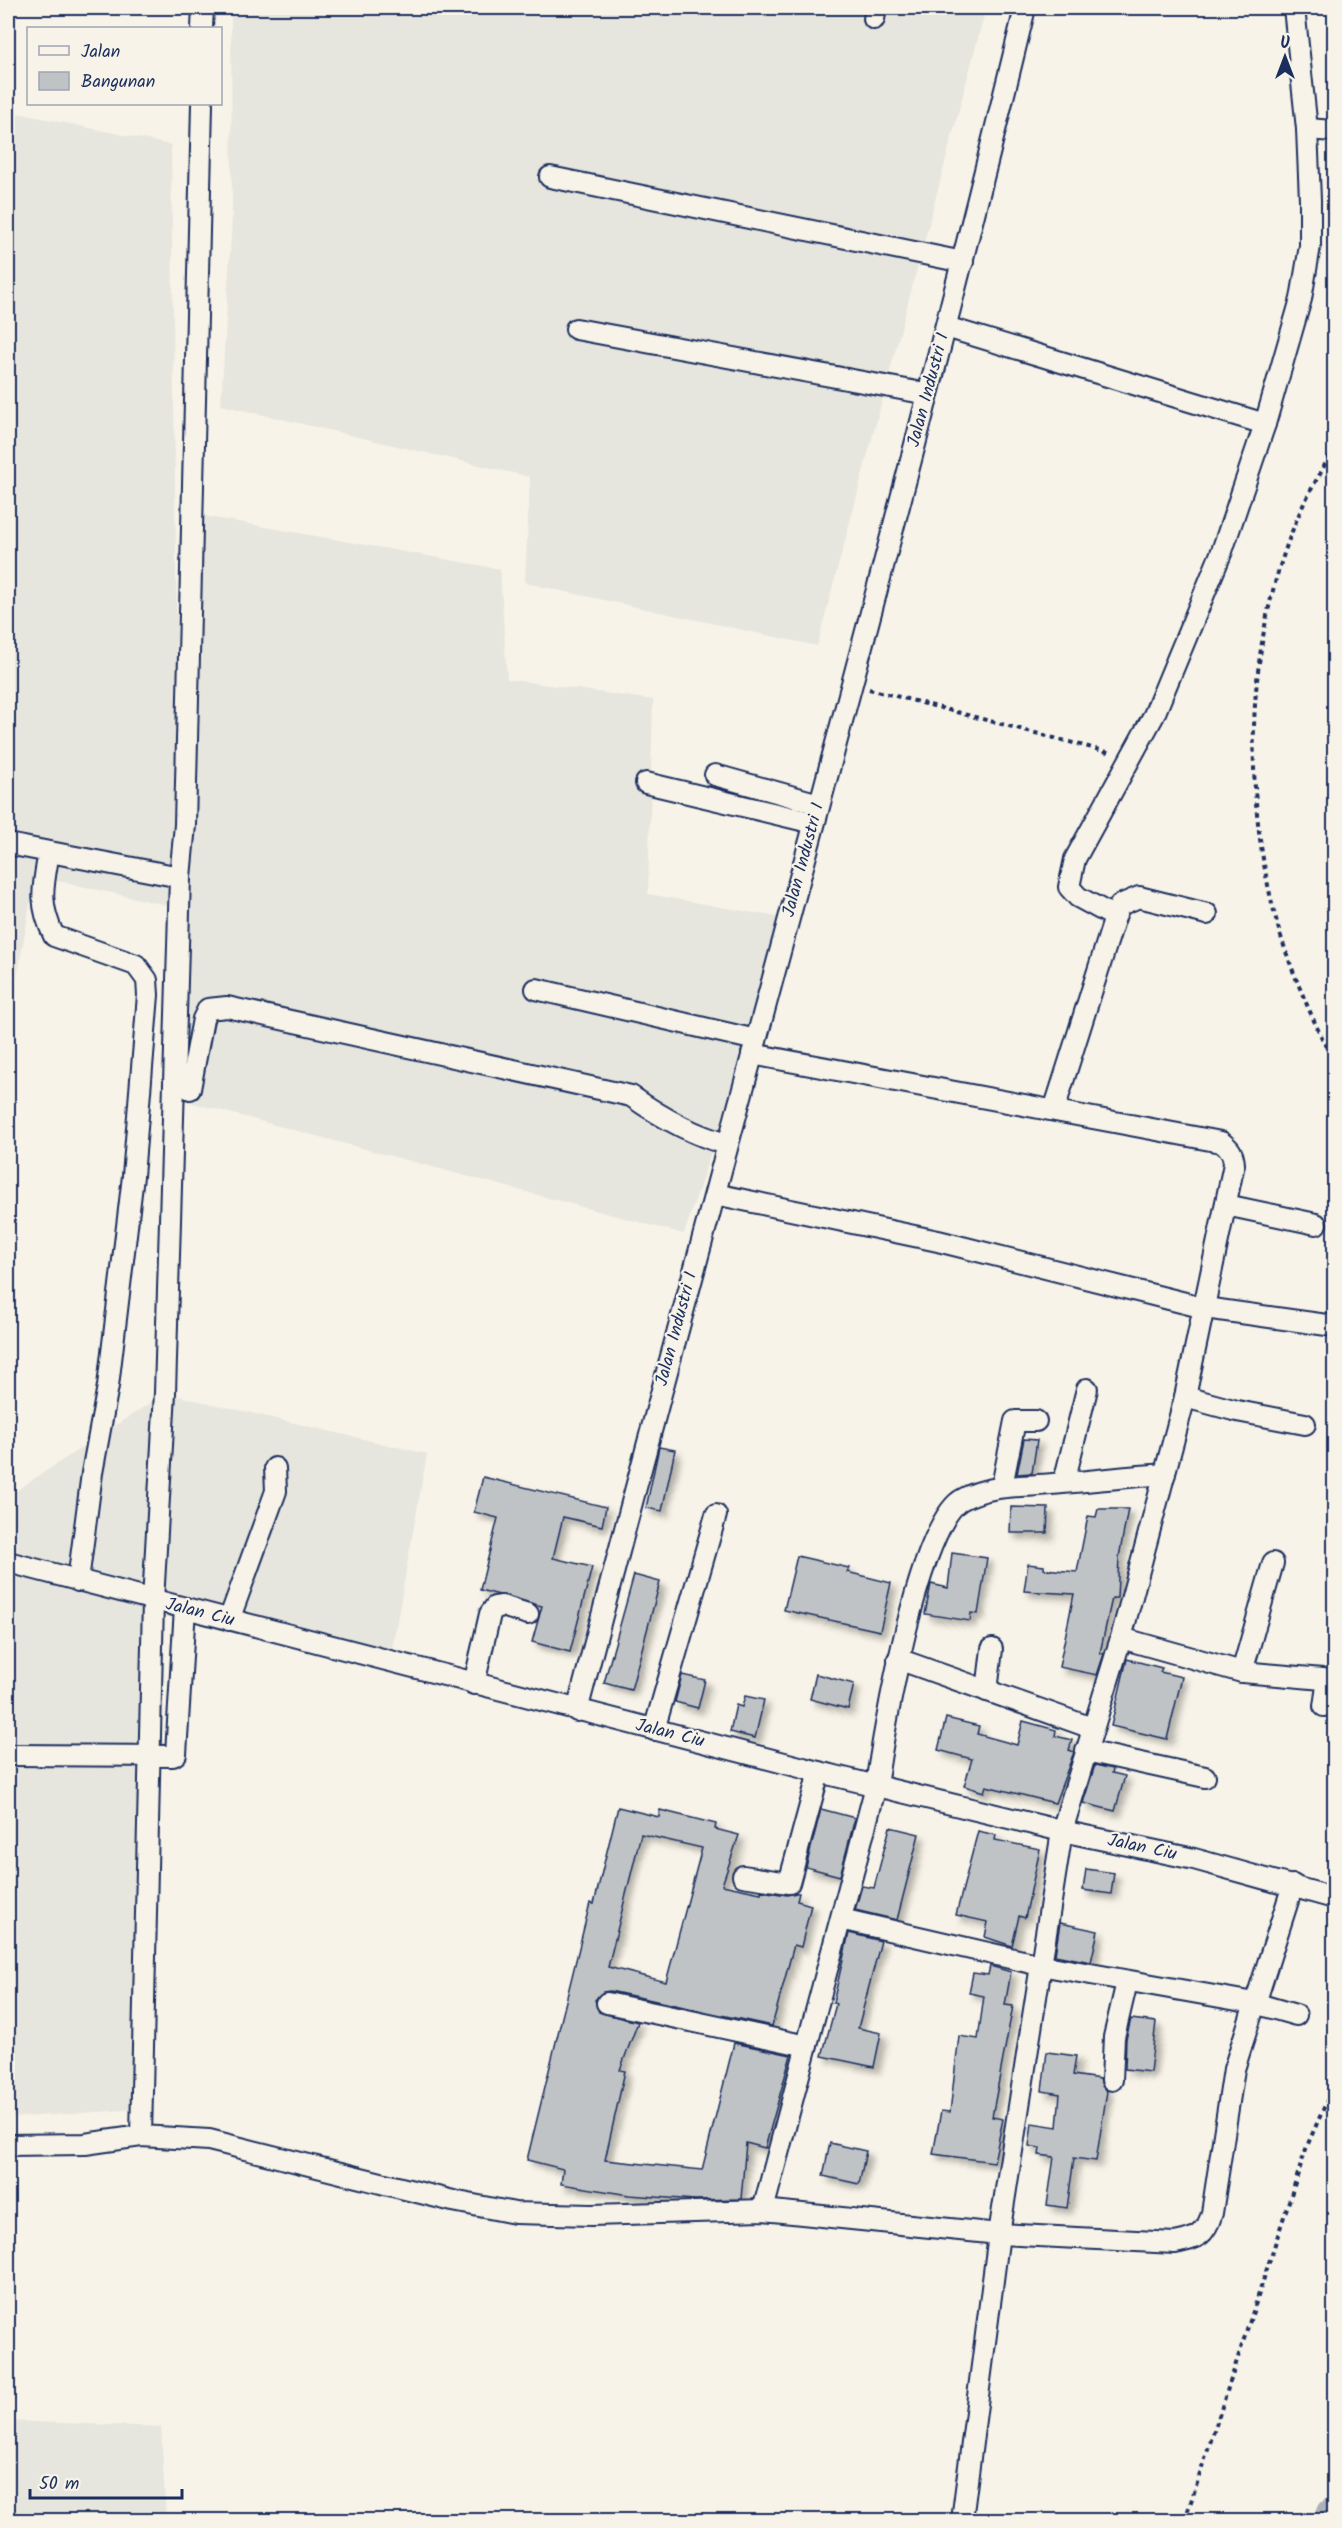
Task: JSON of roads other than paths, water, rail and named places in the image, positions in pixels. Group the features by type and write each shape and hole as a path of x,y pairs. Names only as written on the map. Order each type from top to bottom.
{"street":[{"path":"202,27 203,8"},
{"name":"Jalan Industri I","path":"577,1711 669,1357 715,1194 946,327 1025,8"},
{"path":"1115,917 1078,897 1069,887 1076,859 1154,715 1222,551 1265,424 1301,299 1310,246 1307,129 1294,8"},
{"path":"141,2136 153,1601 165,1393 180,877 186,801 202,105"},
{"path":"1307,129 1335,131"},
{"path":"550,177 963,262"},
{"path":"946,327 1265,424"},
{"path":"576,329 928,394"},
{"path":"715,775 819,804"},
{"path":"646,783 814,823"},
{"path":"8,844 180,877"},
{"path":"49,852 41,894 44,915 54,936 136,965 147,980 148,995 131,1196 108,1386 92,1473 78,1581"},
{"path":"1054,1110 1120,904 1139,897 1207,914"},
{"path":"536,989 754,1047 1054,1110 1221,1142 1231,1149 1234,1164 1185,1397 1122,1638 1092,1728 1062,1831 999,2234 968,2491 962,2520"},
{"path":"190,1089 203,1019 208,1009 227,1006 632,1096 661,1117 706,1139 727,1144"},
{"path":"715,1194 957,1246 1204,1308 1335,1326"},
{"path":"1226,1205 1316,1224"},
{"path":"1064,1482 1088,1389"},
{"path":"1185,1397 1237,1411 1305,1424"},
{"path":"1002,1486 1012,1426 1015,1421 1036,1421"},
{"path":"229,1620 276,1491 275,1468"},
{"path":"763,2210 876,1786 883,1735 898,1659 930,1551 946,1514 960,1500 1002,1486 1165,1474"},
{"path":"654,1730 716,1515"},
{"name":"Jalan Ciu","path":"8,1563 577,1711 1062,1831 1194,1859 1335,1898"},
{"path":"1242,1672 1273,1563"},
{"path":"474,1684 490,1614 495,1607 502,1606 528,1614"},
{"path":"8,1755 173,1756 178,1751 185,1608"},
{"path":"1122,1638 1242,1672 1331,1680 1324,1706"},
{"path":"987,1691 992,1649"},
{"path":"898,1659 1092,1728"},
{"path":"1086,1751 1204,1776"},
{"path":"743,1876 789,1884 819,1772"},
{"path":"8,2145 85,2144 141,2136 209,2140 453,2201 515,2213 591,2215 763,2210 999,2234 1174,2243 1195,2239 1207,2228 1212,2213 1230,2086 1254,2003 1293,1885"},
{"path":"841,1919 1040,1965 1254,2003 1296,2015"},
{"path":"1112,2080 1114,2037 1126,1982"},
{"path":"607,2003 807,2046"}],"waterway":[{"path":"1332,2520 1334,2515"}]}
